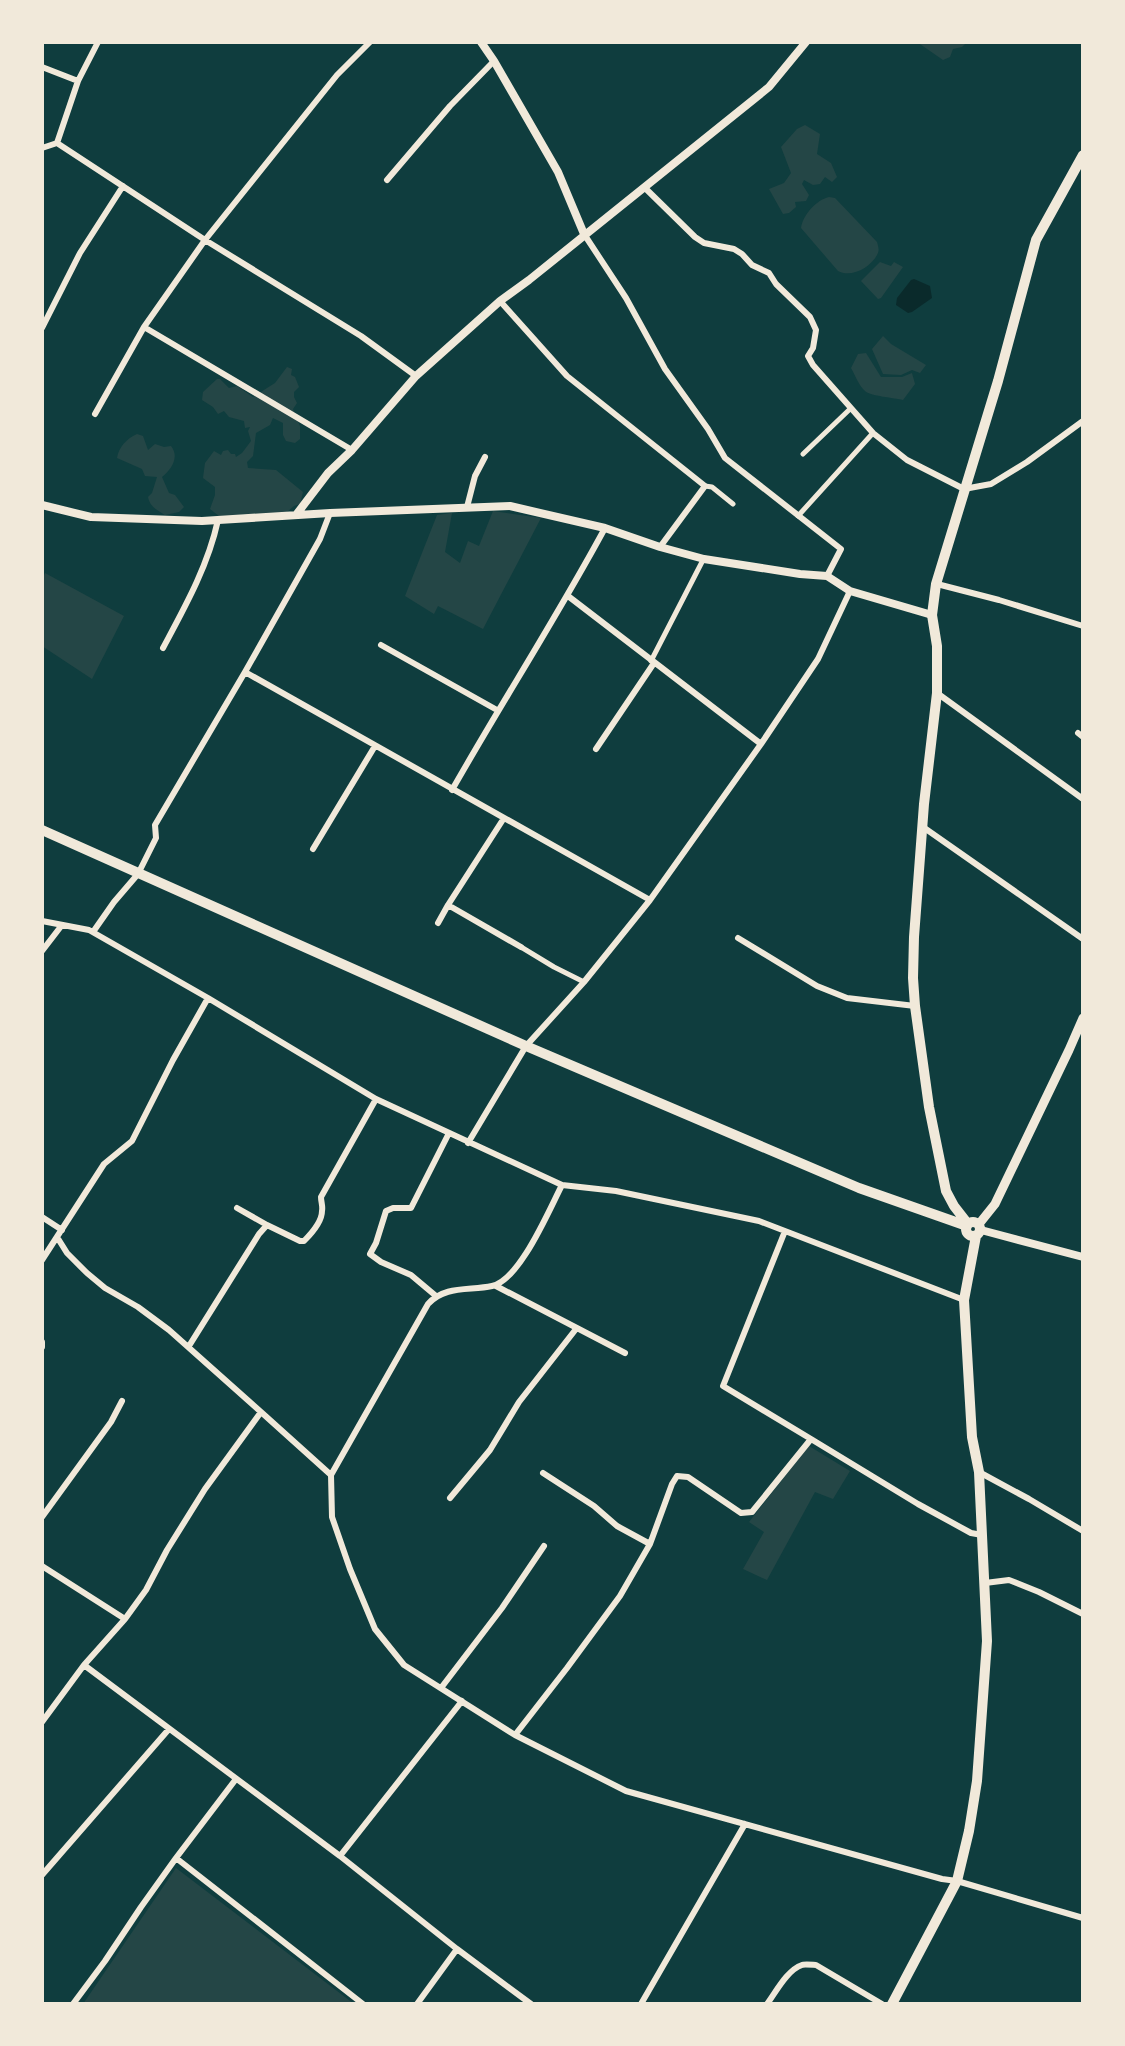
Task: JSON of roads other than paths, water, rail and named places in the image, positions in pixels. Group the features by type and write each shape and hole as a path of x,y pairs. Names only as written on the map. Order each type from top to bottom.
{"main road":[{"path":"974,1228 954,1206 946,1191 929,1107 915,1006 914,937 937,693 937,646 932,615 936,584 998,381 1036,240 1083,155"},
{"path":"42,830 526,1046 859,1188 974,1228"},
{"path":"892,2004 957,1881 977,1781 987,1641 979,1472 972,1437 964,1300 974,1228 995,1204 1083,1018"}],"street":[{"path":"57,143 78,81 98,42"},
{"path":"95,414 144,327 205,240 337,75 370,42"},
{"path":"481,42 558,172 584,234 626,298 665,369 725,458 841,549 827,576"},
{"path":"296,515 328,473 416,376 500,301 769,87 806,42"},
{"path":"387,180 450,106 494,61"},
{"path":"42,67 78,81"},
{"path":"42,148 57,143"},
{"path":"57,143 205,240 351,329 416,376"},
{"path":"42,328 80,253 123,186"},
{"path":"644,187 695,237 704,243 734,249 752,265 769,273 810,317 816,330 813,348 808,356 813,365 873,433 907,460 964,489 991,484 1083,421"},
{"path":"500,301 567,376 705,486 712,487 733,504"},
{"path":"144,327 352,450"},
{"path":"803,454 850,409"},
{"path":"798,516 873,433"},
{"path":"467,507 475,476 485,457"},
{"path":"660,547 705,486"},
{"path":"42,505 91,517 202,521 510,506 605,528 704,559 827,576 850,591 932,615"},
{"path":"93,932 138,874 156,838 155,825 320,539 330,513"},
{"path":"163,648 194,590 218,520"},
{"path":"452,790 605,528"},
{"path":"596,749 653,662 704,559"},
{"path":"936,584 1083,626"},
{"path":"468,1143 526,1046 584,982 650,900 761,744 818,659 850,591"},
{"path":"568,596 761,744"},
{"path":"381,645 497,710"},
{"path":"245,672 650,900"},
{"path":"937,693 1083,799"},
{"path":"313,849 375,746"},
{"path":"438,923 504,818"},
{"path":"923,827 1083,939"},
{"path":"448,905 584,982"},
{"path":"42,921 93,932 376,1099 562,1185 616,1191 759,1221 964,1300"},
{"path":"42,951 62,925"},
{"path":"738,938 817,986 847,998 915,1006"},
{"path":"42,1260 104,1164 132,1141 208,998"},
{"path":"237,1208 304,1241 321,1215 321,1197 376,1099"},
{"path":"436,1296 411,1275 370,1254 386,1211 411,1208 449,1133"},
{"path":"496,1286 515,1271 538,1234 562,1185"},
{"path":"42,1217 59,1234 73,1260 105,1288 138,1307 189,1346 331,1475"},
{"path":"189,1346 267,1225"},
{"path":"974,1228 1083,1257"},
{"path":"785,1231 723,1386 918,1504 971,1533 983,1535"},
{"path":"625,1353 496,1286 461,1289 436,1296 428,1304 331,1475 332,1517 350,1569 375,1629 404,1665 515,1735 626,1791 1083,1918"},
{"path":"450,1498 490,1450 519,1402 576,1329"},
{"path":"42,1517 111,1422 122,1401"},
{"path":"42,1722 146,1590 205,1489 261,1412"},
{"path":"515,1735 620,1596 650,1544 677,1476 688,1477 741,1513 752,1512 811,1439"},
{"path":"979,1472 1083,1531"},
{"path":"543,1473 594,1506 617,1526 650,1544"},
{"path":"441,1688 502,1608 544,1546"},
{"path":"42,1566 125,1619"},
{"path":"985,1583 1009,1580 1083,1614"},
{"path":"84,1665 340,1856 531,2004"},
{"path":"340,1856 462,1701"},
{"path":"42,1875 169,1729"},
{"path":"73,2004 236,1779"},
{"path":"641,2004 745,1824"},
{"path":"176,1858 363,2004"},
{"path":"417,2004 457,1949"},
{"path":"767,2004 792,1971 803,1964 816,1965 882,2004"}]}
